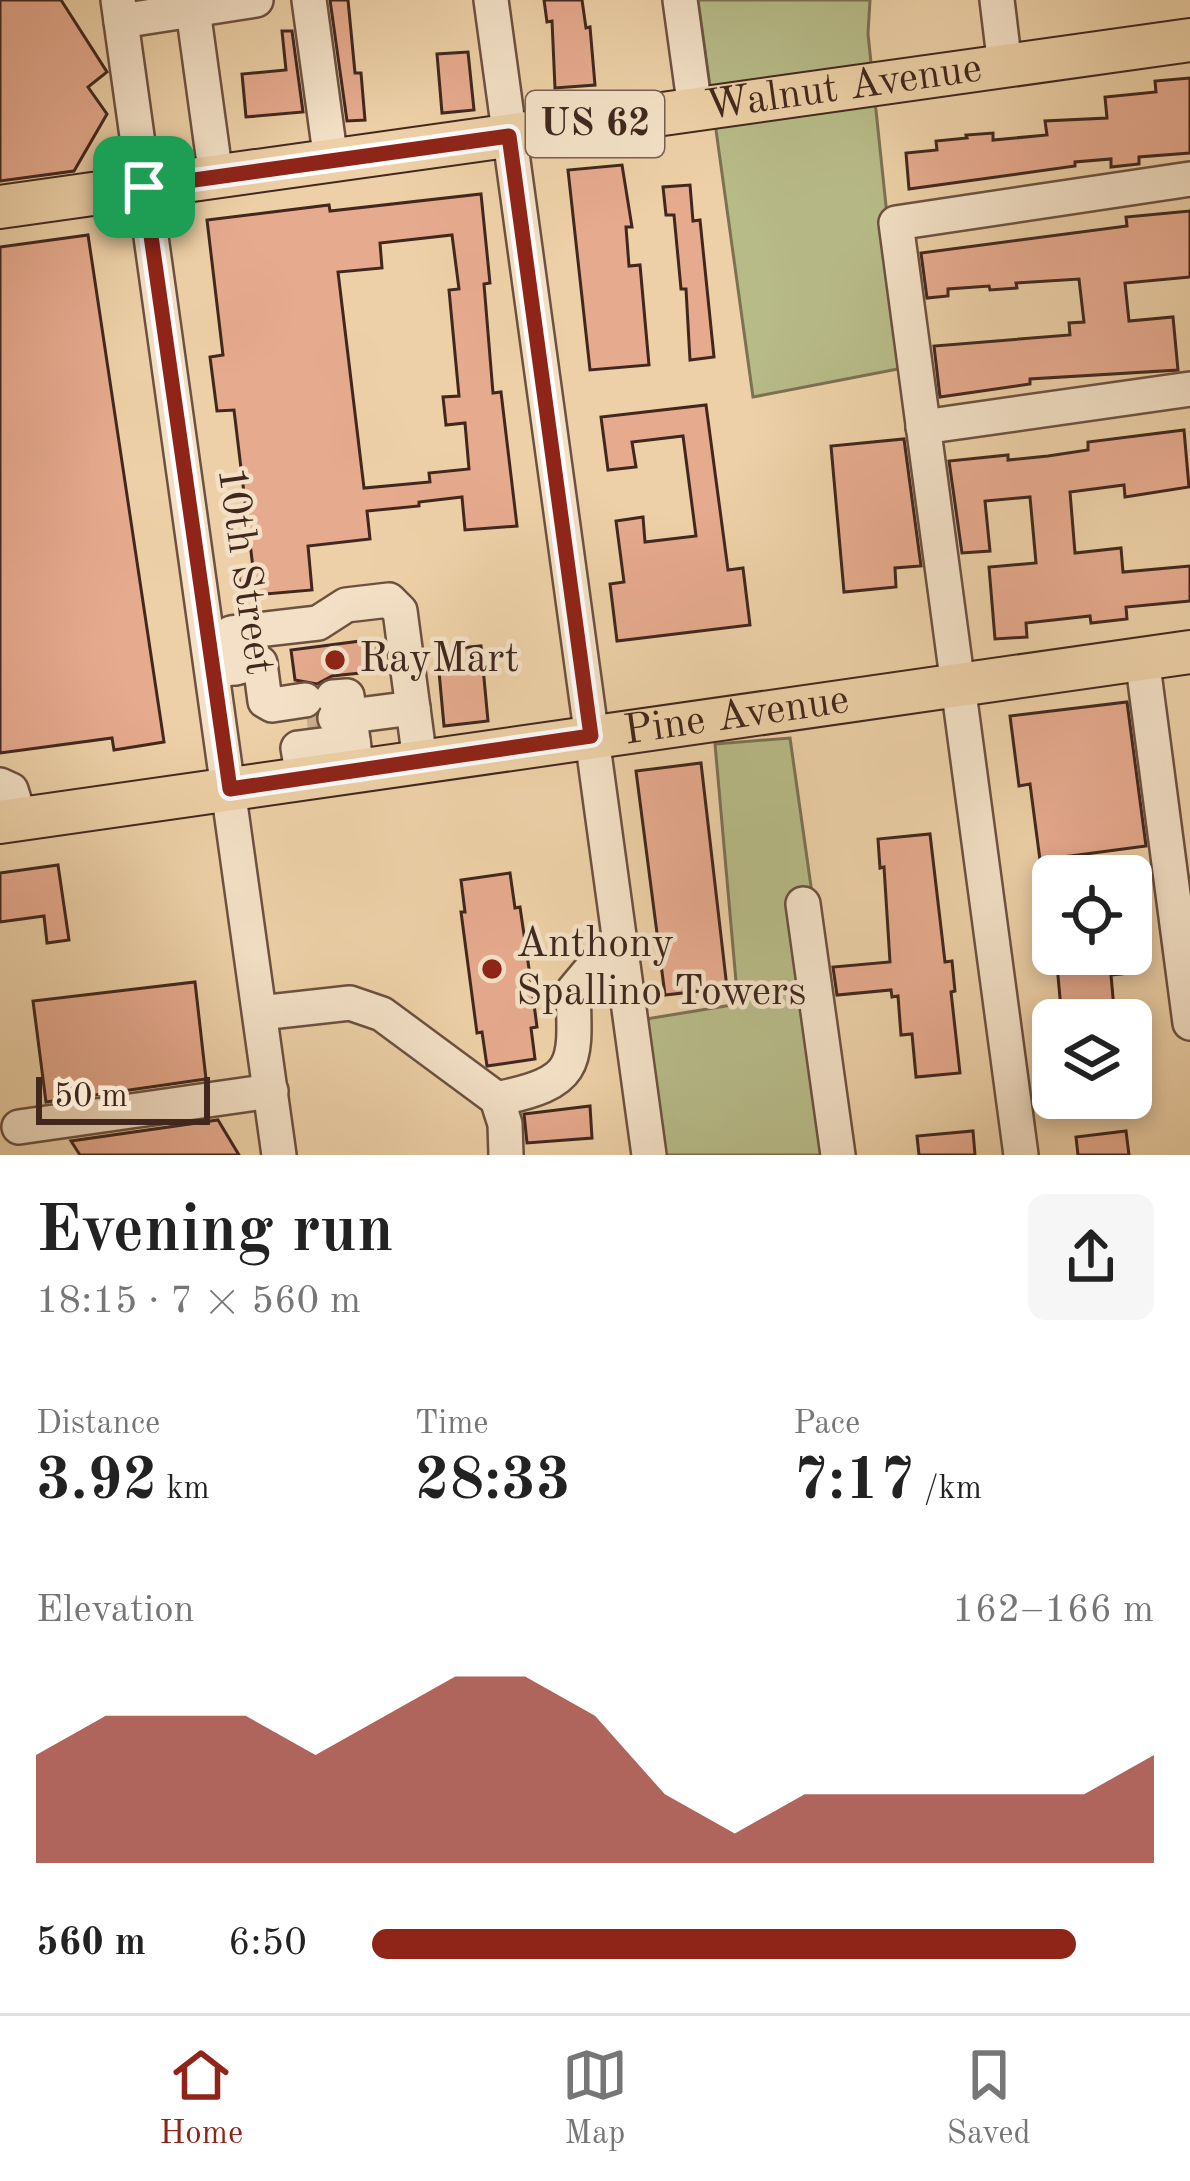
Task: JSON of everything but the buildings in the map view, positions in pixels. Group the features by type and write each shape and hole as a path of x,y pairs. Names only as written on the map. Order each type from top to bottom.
{"main road":[{"name":"Walnut Avenue","path":"0,207 1190,40"},
{"name":"Pine Avenue","path":"6,808 230,789 320,729 420,761 1190,652"}],"street":[{"path":"120,10 193,10 256,0"},
{"path":"309,0 331,161"},
{"path":"491,0 649,1155"},
{"path":"680,0 695,110"},
{"path":"997,0 1005,66"},
{"name":"10th Street","path":"120,10 144,187 225,669 230,789 279,1155"},
{"path":"193,10 216,177"},
{"path":"1021,1155 896,223 1190,179"},
{"path":"923,427 1190,389"},
{"path":"413,708 320,729 265,700 260,664 225,669 231,633 318,623 346,605 389,599 400,611 413,708 420,761"},
{"path":"1142,658 1190,1023"},
{"path":"802,904 838,1155"},
{"path":"497,1099 532,1092 563,1075 576,1054 573,992 588,974 623,968"},
{"path":"260,1013 350,1003 382,1014 497,1099 506,1124 506,1155"},
{"path":"19,1126 271,1091"}],"green space":[{"path":"698,0 870,0 868,34 903,368 753,397"},
{"path":"790,738 849,1155 661,1155 640,1020 738,1004 715,744"}],"tunnel":[{"path":"307,721 335,718"}],"place":[{"name":"RayMart","path":"335,660"},
{"name":"Anthony Spallino Towers","path":"492,969"}],"route":[{"path":"509,136 591,736 230,789 144,187 509,136"}]}
